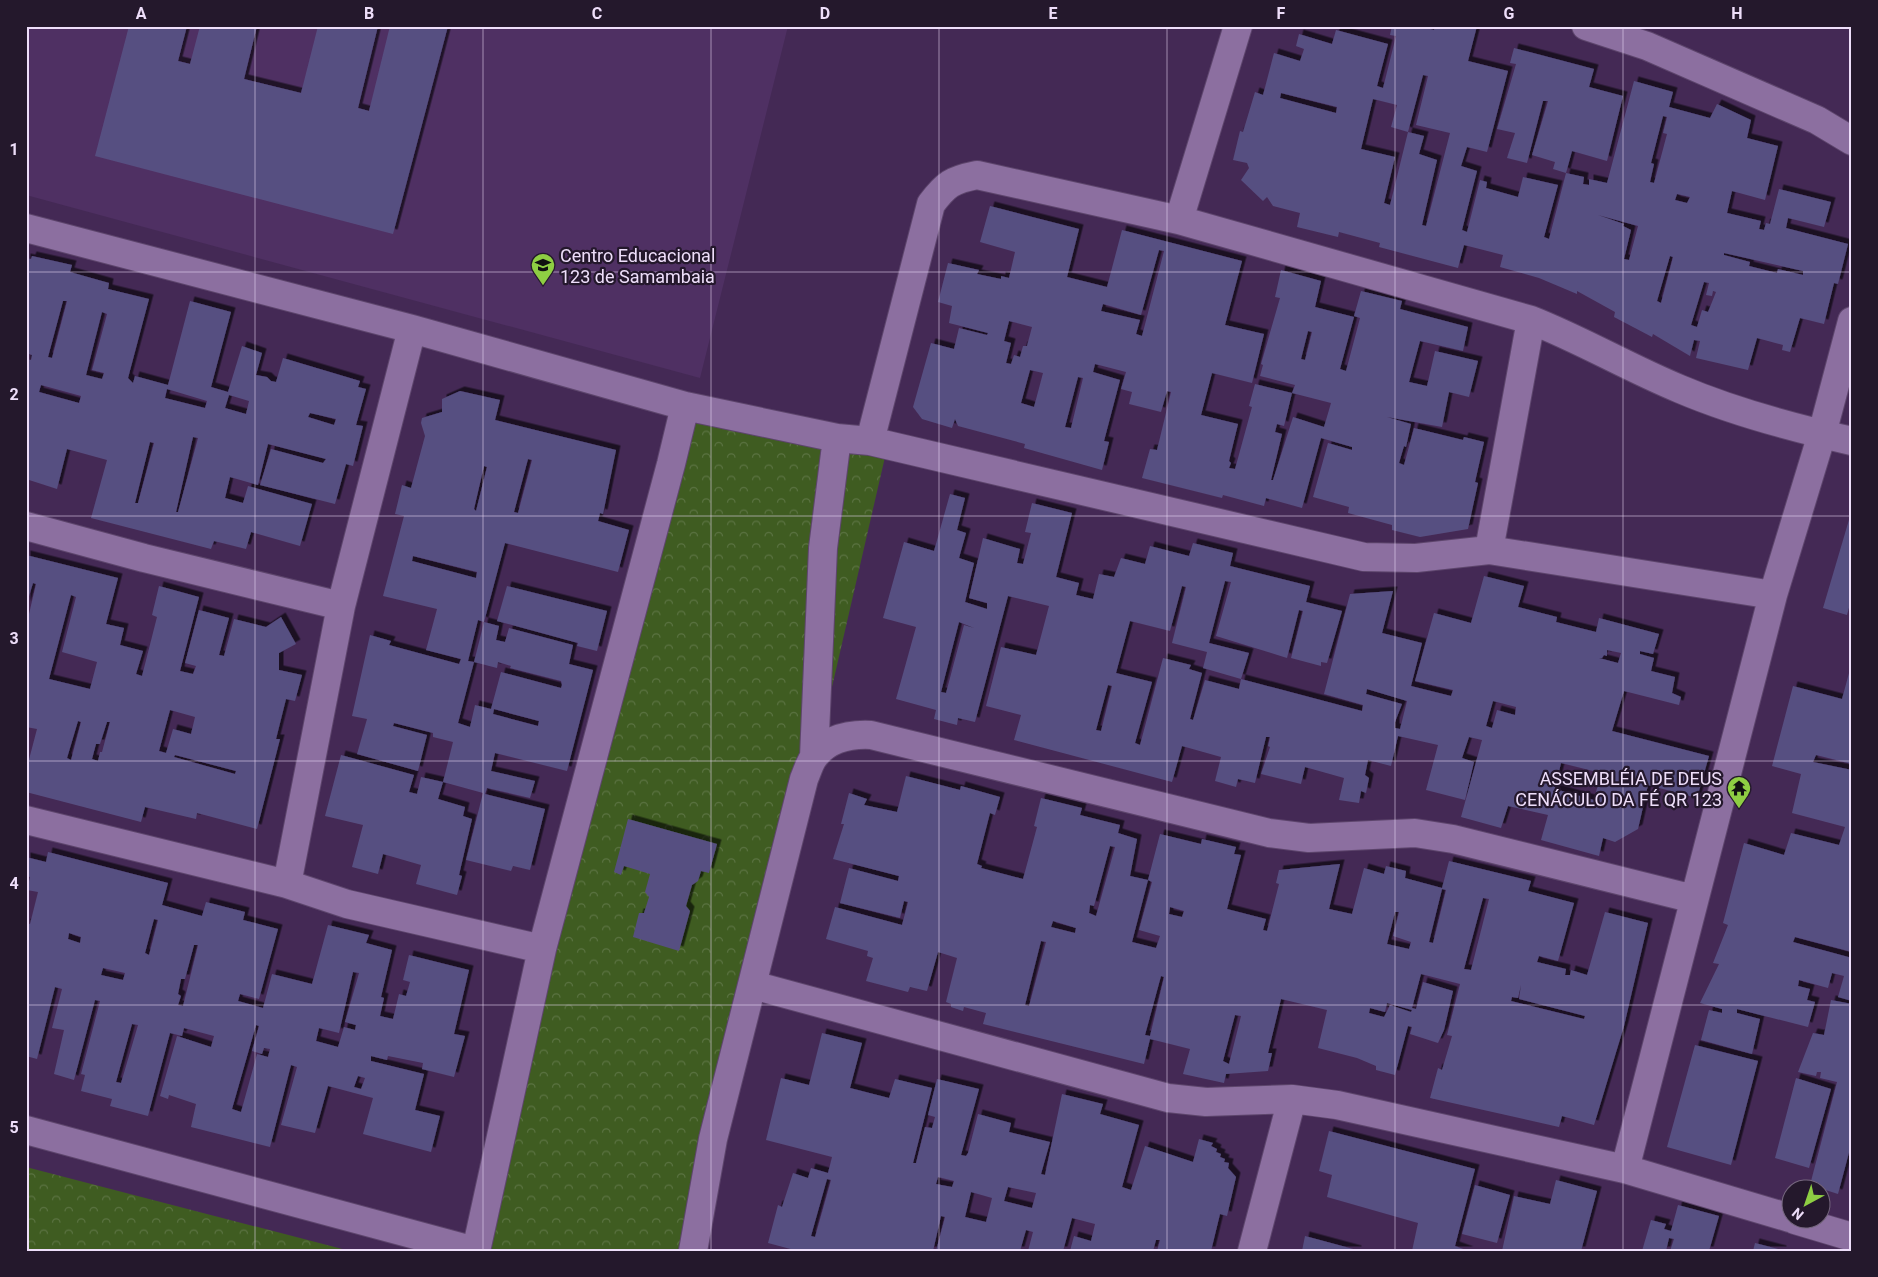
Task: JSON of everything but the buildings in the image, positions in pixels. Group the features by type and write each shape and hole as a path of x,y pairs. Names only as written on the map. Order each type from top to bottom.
{"street":[{"path":"1179,220 1238,26"},
{"path":"1586,26 1656,50 1817,120 1852,141"},
{"path":"870,441 931,204 943,187 957,179 977,175 1179,220 1531,320 1576,338 1679,389 1721,405 1852,441"},
{"path":"26,228 412,329 685,406 837,438 870,441 1364,556 1416,558 1490,550 1773,596"},
{"path":"1490,550 1531,320"},
{"path":"1625,1169 1773,596 1822,434 1852,321"},
{"path":"287,884 341,606 412,329"},
{"path":"26,1130 476,1251 542,949 685,406"},
{"path":"693,1251 713,1139 804,779 814,757 823,548 837,438"},
{"path":"26,526 144,558 341,606"},
{"path":"814,757 831,742 838,739 852,734 871,735 1269,833 1309,838 1415,834 1453,840 1694,899"},
{"path":"26,820 287,884 347,904 542,949"},
{"path":"753,985 1168,1098 1206,1102 1292,1099 1337,1105 1625,1169 1780,1215"},
{"path":"1252,1251 1292,1099"},
{"path":"1828,1230 1852,1237"}],"shaded area":[{"name":"Centro Educacional 123 de Samambaia","path":"26,26 788,26 700,378 26,195"}],"green space":[{"path":"692,419 885,457 702,1251 480,1250"},
{"path":"26,1167 350,1251 26,1251"}],"place":[{"name":"Centro Educacional 123 de Samambaia","path":"543,286"},
{"name":"ASSEMBLÉIA DE DEUS CENÁCULO DA FÉ QR 123","path":"1739,809"}]}
